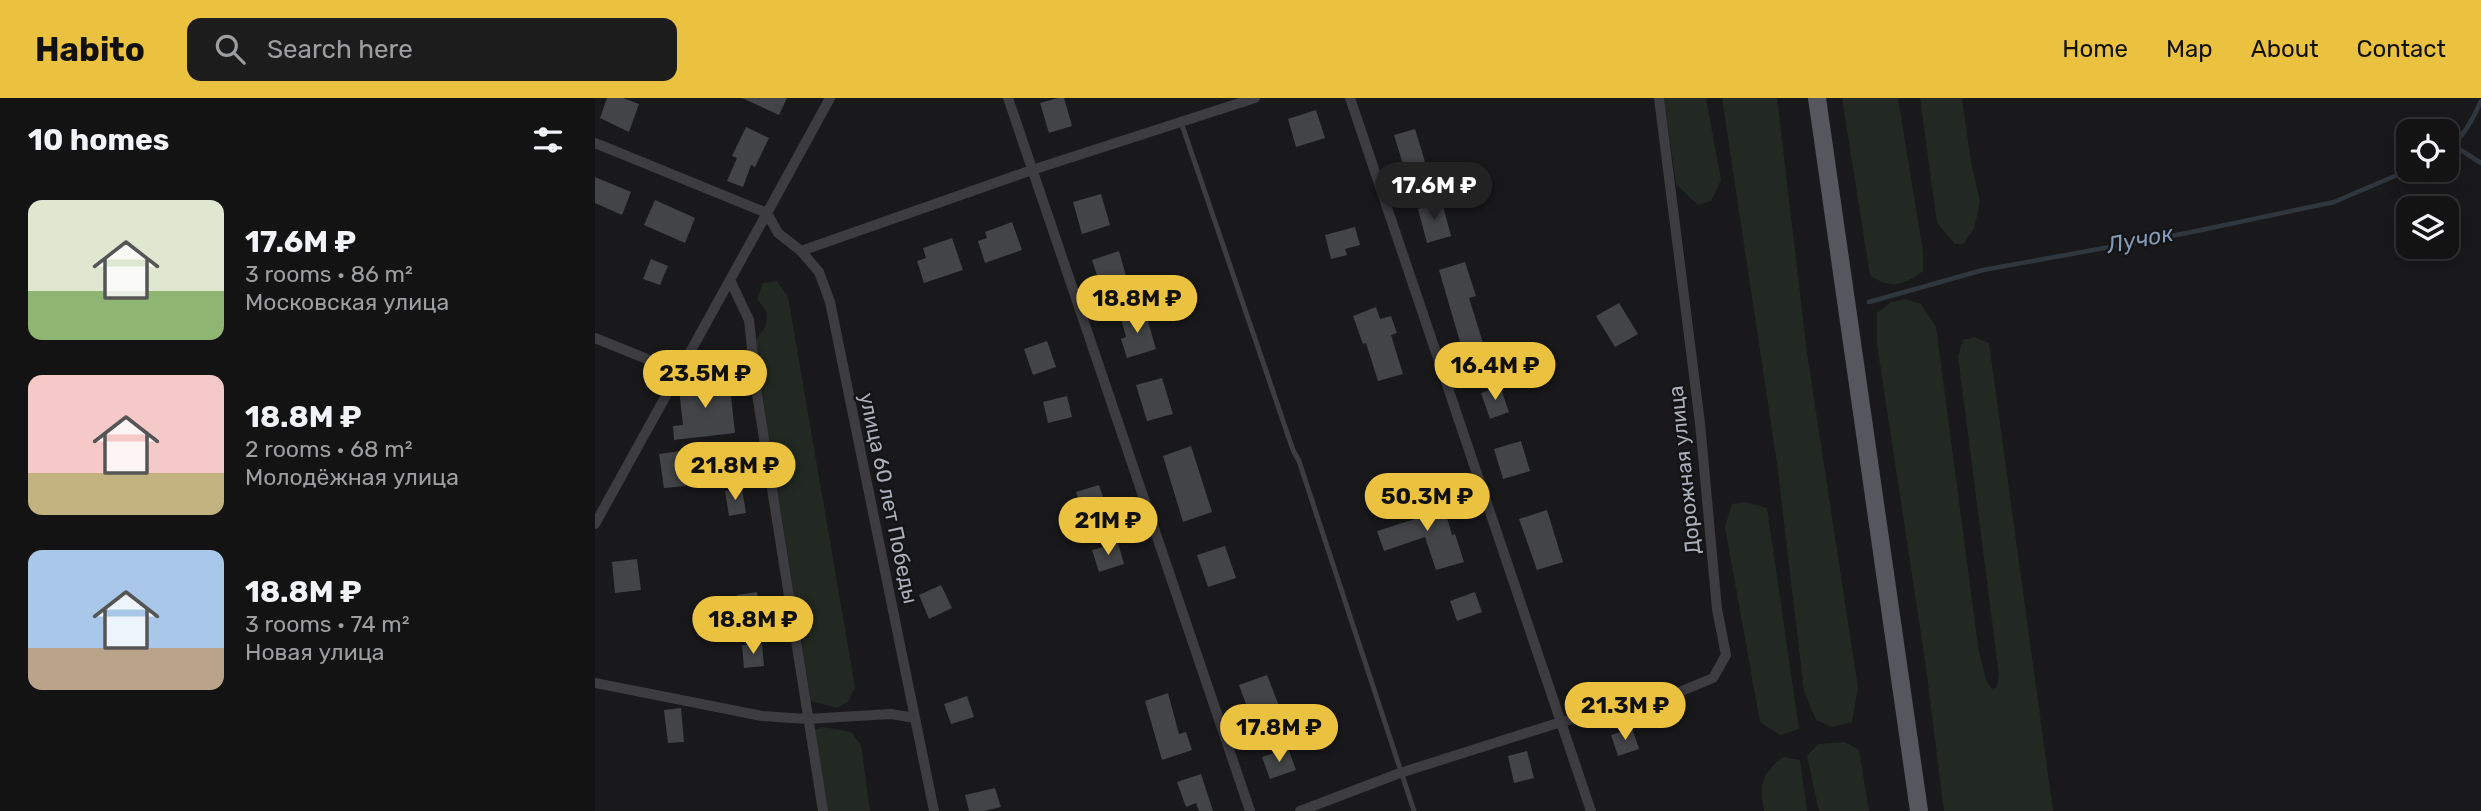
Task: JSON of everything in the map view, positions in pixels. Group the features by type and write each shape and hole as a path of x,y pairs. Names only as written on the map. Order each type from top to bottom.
{"main road":[{"path":"1817,98 1919,811"}],"street":[{"path":"595,524 830,98"},
{"path":"1008,98 1250,811"},
{"path":"801,251 1032,170 1255,98"},
{"path":"1350,98 1591,811"},
{"name":"Дорожная улица","path":"1300,811 1400,773 1561,722 1672,695 1713,678 1725,655 1717,609 1698,410 1659,98"},
{"path":"595,143 767,213"},
{"name":"улица 60 лет Победы","path":"767,213 778,233 801,251 819,272 830,302 934,811"},
{"path":"730,280 750,320 757,394 823,811"},
{"path":"595,338 679,372"},
{"path":"595,683 762,716 807,719 891,714 915,718"}],"lane":[{"path":"1181,122 1299,461 1414,811"}],"shaded area":[{"path":"1664,98 1706,98 1721,180 1711,201 1698,205 1676,184"},
{"path":"1722,98 1777,98 1807,353 1858,688 1852,722 1832,727 1816,720 1804,691 1777,463"},
{"path":"1842,98 1898,98 1923,252 1923,271 1910,280 1891,284 1870,275"},
{"path":"1920,98 1962,98 1980,202 1974,229 1963,244 1955,244 1937,223"},
{"path":"777,281 788,297 855,687 848,702 837,708 811,701 754,342 766,326 767,312 757,299 763,283"},
{"path":"1905,299 1921,304 1936,327 1979,653 1987,682 1992,689 1997,687 1999,675 1958,356 1963,340 1974,337 1989,343 2053,811 1944,811 1926,667 1877,344 1877,313 1891,302"},
{"path":"1745,502 1767,508 1799,729 1780,735 1760,722 1725,527 1732,504"},
{"path":"823,727 851,732 861,745 870,811 827,811 814,730"},
{"path":"1845,742 1859,750 1869,811 1819,811 1807,756 1818,744"},
{"path":"1783,757 1800,760 1807,811 1764,811 1762,787 1766,774"}],"building":[{"path":"607,98 623,98 639,104 629,132 600,118"},
{"path":"742,98 787,98 779,115"},
{"path":"1064,98 1072,126 1049,133 1040,103"},
{"path":"1316,110 1325,138 1296,147 1288,119"},
{"path":"746,127 769,138 755,167 751,165 743,187 727,181 737,158 732,156"},
{"path":"1415,129 1426,165 1405,171 1394,135"},
{"path":"595,177 631,192 622,215 595,203"},
{"path":"1101,194 1110,225 1082,234 1073,202"},
{"path":"655,200 695,218 685,243 644,225"},
{"path":"1442,202 1451,236 1427,243 1418,209"},
{"path":"1012,222 1022,250 985,263 978,241 987,238 985,232"},
{"path":"1355,227 1360,245 1345,249 1347,255 1331,259 1325,235"},
{"path":"952,238 963,270 924,283 917,261 926,258 923,248"},
{"path":"1119,251 1128,283 1102,291 1092,260"},
{"path":"651,259 668,266 660,285 643,279"},
{"path":"1465,262 1476,296 1469,298 1484,346 1463,352 1439,270"},
{"path":"1619,303 1638,334 1615,347 1596,316"},
{"path":"1376,307 1380,319 1391,316 1397,333 1391,335 1403,374 1378,381 1366,343 1363,344 1353,316"},
{"path":"1145,311 1156,349 1127,358 1121,339 1126,337 1121,318"},
{"path":"1047,341 1056,367 1033,375 1024,349"},
{"path":"729,378 735,433 674,440 673,426 683,425 679,389 682,384"},
{"path":"1162,378 1173,414 1147,421 1136,385"},
{"path":"1500,386 1509,412 1490,419 1481,393"},
{"path":"1067,396 1072,417 1048,423 1043,402"},
{"path":"1521,441 1530,471 1503,479 1494,449"},
{"path":"1191,446 1212,512 1183,522 1163,456"},
{"path":"681,451 686,486 664,488 659,454"},
{"path":"1099,485 1106,506 1083,513 1076,492"},
{"path":"742,489 746,513 729,516 725,491"},
{"path":"1440,493 1452,535 1455,534 1464,562 1436,570 1425,537 1384,551 1377,531 1418,518 1413,501"},
{"path":"1547,510 1563,562 1537,570 1519,519"},
{"path":"1118,543 1124,564 1099,572 1092,550"},
{"path":"1225,546 1236,578 1208,587 1197,555"},
{"path":"637,559 641,590 615,593 612,562"},
{"path":"941,585 952,608 929,619 919,595"},
{"path":"757,592 761,620 740,622 737,595"},
{"path":"1475,592 1482,612 1457,621 1450,601"},
{"path":"762,644 764,666 744,668 742,645"},
{"path":"1267,675 1281,711 1289,708 1294,724 1268,732 1261,711 1250,715 1239,685"},
{"path":"1168,693 1179,734 1186,732 1192,750 1162,760 1145,701"},
{"path":"967,696 974,717 951,724 944,704"},
{"path":"681,708 684,742 668,743 664,710"},
{"path":"1632,728 1639,749 1618,756 1611,735"},
{"path":"1288,748 1296,770 1270,779 1262,757"},
{"path":"1527,751 1534,778 1514,783 1508,756"},
{"path":"1201,774 1213,811 1199,811 1196,803 1186,807 1177,782"},
{"path":"995,788 1001,807 969,811 965,795"}],"waterway":[{"name":"Лучок","path":"2459,138 2481,101"},
{"path":"2459,149 2481,163"},
{"name":"Лучок","path":"1869,302 1983,270 2187,233 2334,202 2396,176"}]}
